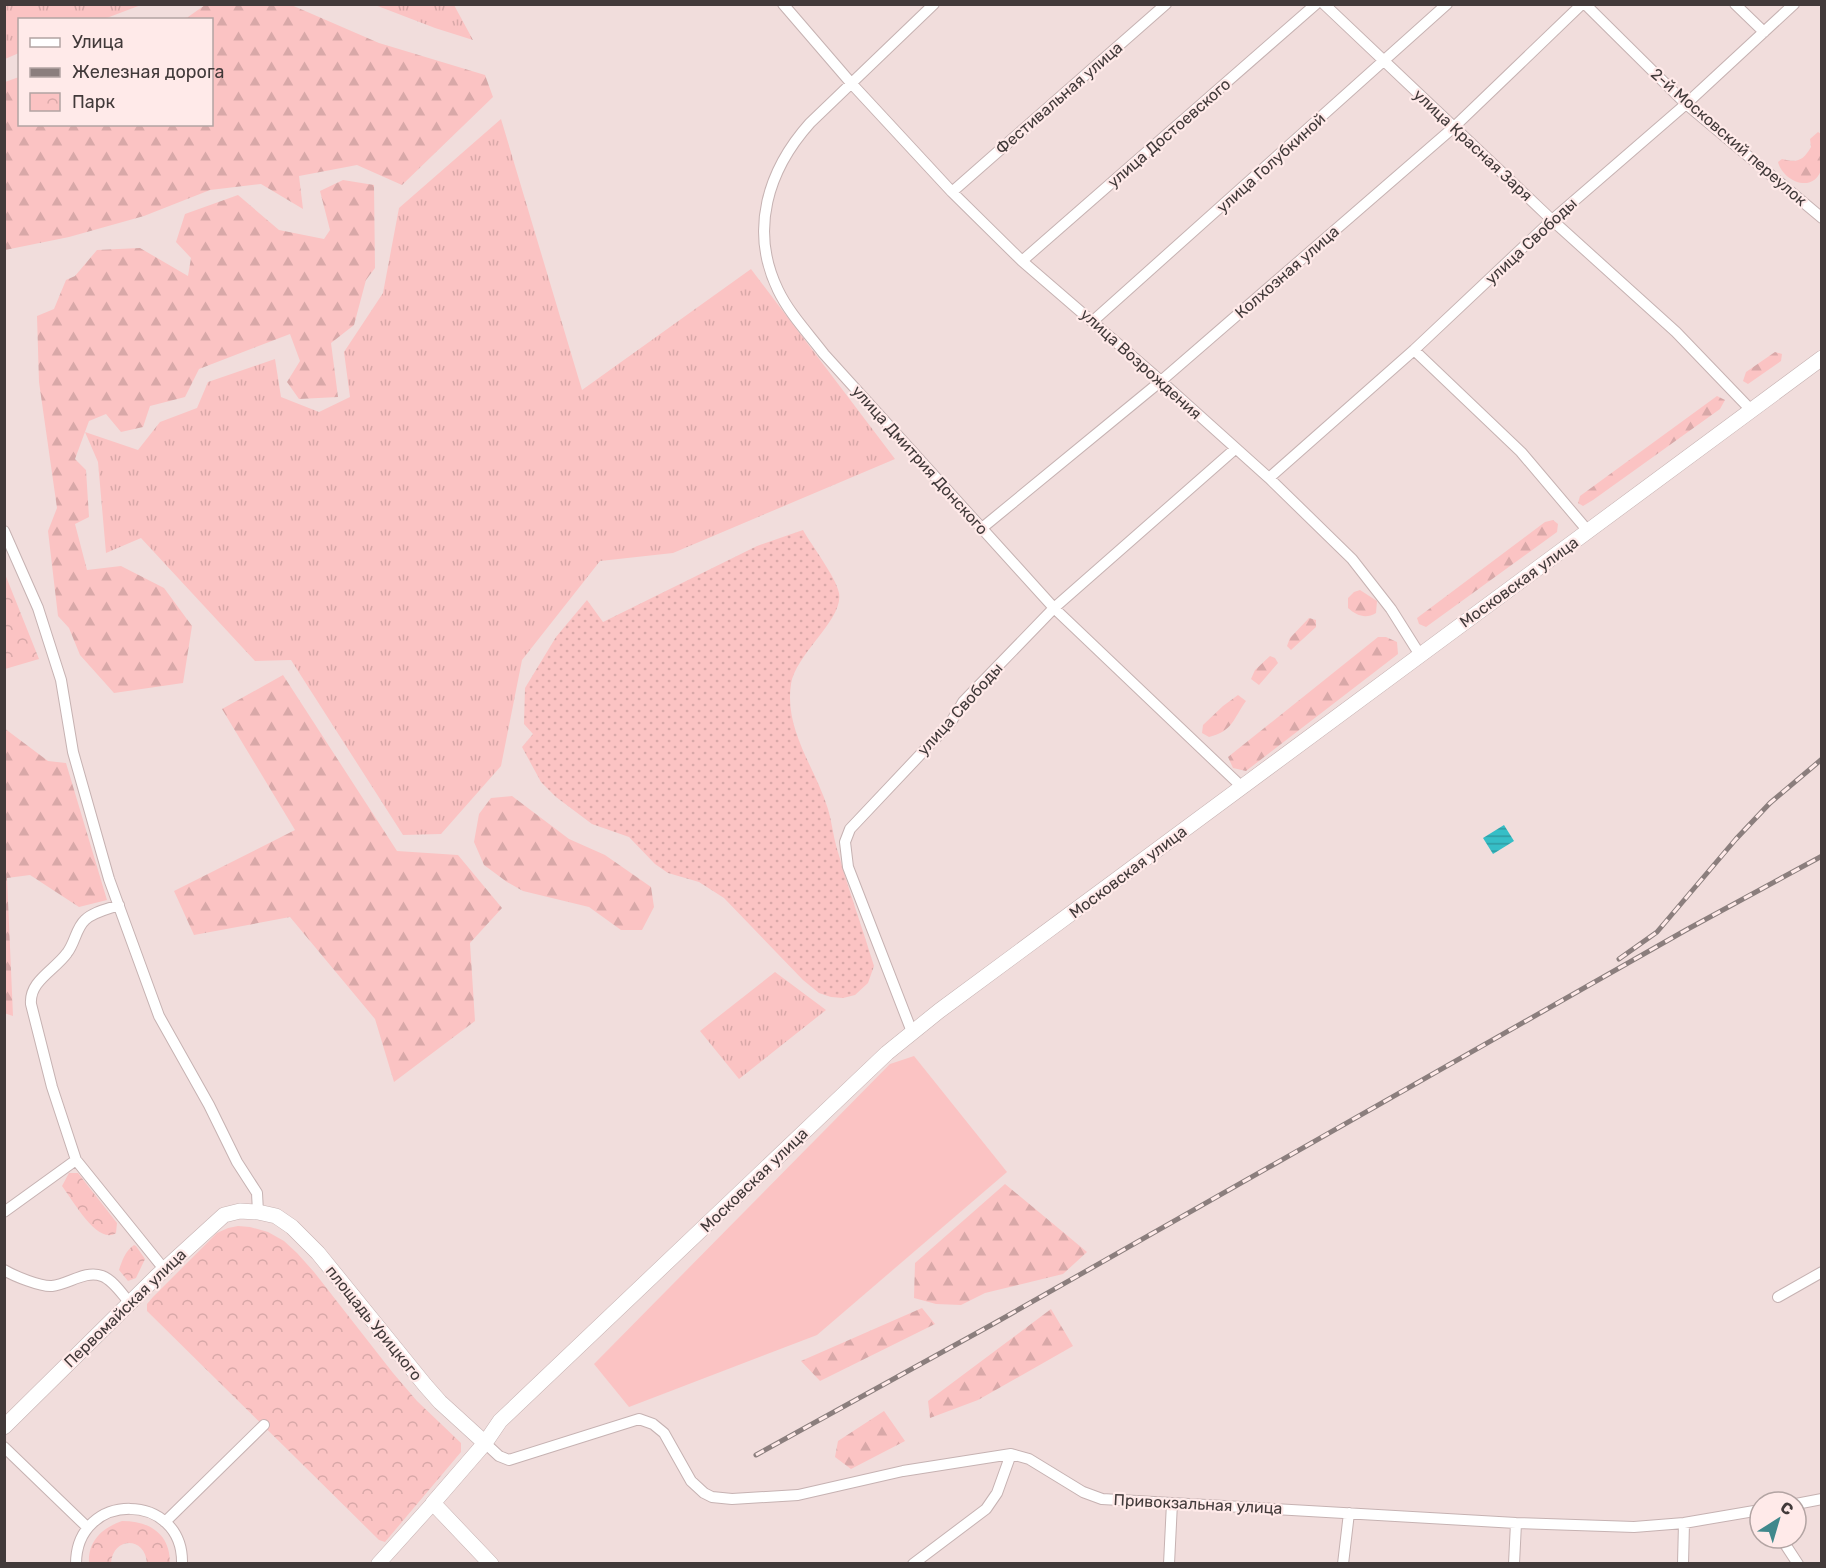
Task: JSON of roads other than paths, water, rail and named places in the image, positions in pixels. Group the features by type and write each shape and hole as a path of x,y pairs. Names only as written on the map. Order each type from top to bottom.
{"main road":[{"name":"Московская улица","path":"433,1503 485,1443 500,1421 887,1053 912,1032 1821,358"},
{"name":"Первомайская улица","path":"4,1427 129,1302 224,1215 240,1211 258,1212"},
{"name":"площадь Урицкого","path":"258,1212 276,1216 292,1227 318,1253 424,1385 485,1443"},
{"path":"433,1503 491,1563"}],"street":[{"name":"улица Возрождения","path":"783,4 851,83 952,192 1022,261 1269,478 1352,559 1391,609 1420,655"},
{"name":"улица Дмитрия Донского","path":"934,4 796,139 781,163 770,189 764,228 765,248 778,290 824,354 1054,608 1242,788"},
{"name":"Фестивальная улица","path":"952,192 1166,4"},
{"name":"улица Достоевского","path":"1022,261 1316,4"},
{"name":"улица Красная Заря","path":"1324,4 1552,220 1676,332 1752,411"},
{"name":"улица Голубкиной","path":"1093,321 1447,4"},
{"name":"2-й Московский переулок","path":"1583,4 1686,104 1821,218"},
{"name":"Колхозная улица","path":"982,528 1161,381 1454,126 1583,4"},
{"path":"1735,4 1764,32"},
{"name":"улица Свободы","path":"1269,478 1414,350 1552,220 1686,104 1794,4"},
{"path":"1414,350 1521,452 1588,531"},
{"name":"улица Свободы","path":"912,1032 848,867 845,842 850,829 951,722 963,702 1054,608 1235,449"},
{"path":"4,531 38,608 61,680 73,752 109,879 159,1016 237,1162 257,1193 258,1212"},
{"path":"119,905 83,921 75,941 34,987 30,996 52,1086 76,1160 164,1269"},
{"path":"4,1212 76,1160"},
{"path":"4,1270 18,1278 49,1287 75,1278 102,1276 129,1302"},
{"path":"1778,1297 1821,1272"},
{"path":"485,1443 499,1456 508,1460 639,1419 653,1424 664,1433 692,1481 704,1493 712,1497 732,1499 798,1495 903,1471 1011,1454 997,1493 986,1509 913,1563"},
{"path":"165,1522 264,1425"},
{"path":"4,1447 87,1527"},
{"name":"Привокзальная улица","path":"1011,1454 1029,1459 1083,1492 1102,1499 1516,1523 1634,1527 1684,1523 1748,1512"},
{"path":"378,1563 433,1503"},
{"path":"1169,1563 1172,1503"},
{"path":"76,1563 78,1545 87,1527 110,1511 127,1508 144,1510 165,1522 178,1540 182,1563"},
{"path":"1343,1563 1349,1513"},
{"path":"1514,1563 1516,1523"},
{"path":"1683,1563 1684,1523"},
{"path":"1789,1550 1798,1563"}],"water":[{"path":"1504,825 1514,841 1493,854 1483,838"}],"railway":[{"path":"1619,959 1657,932 1736,839 1770,803 1822,759"},
{"path":"756,1455 993,1324 1686,930 1822,856"}]}
